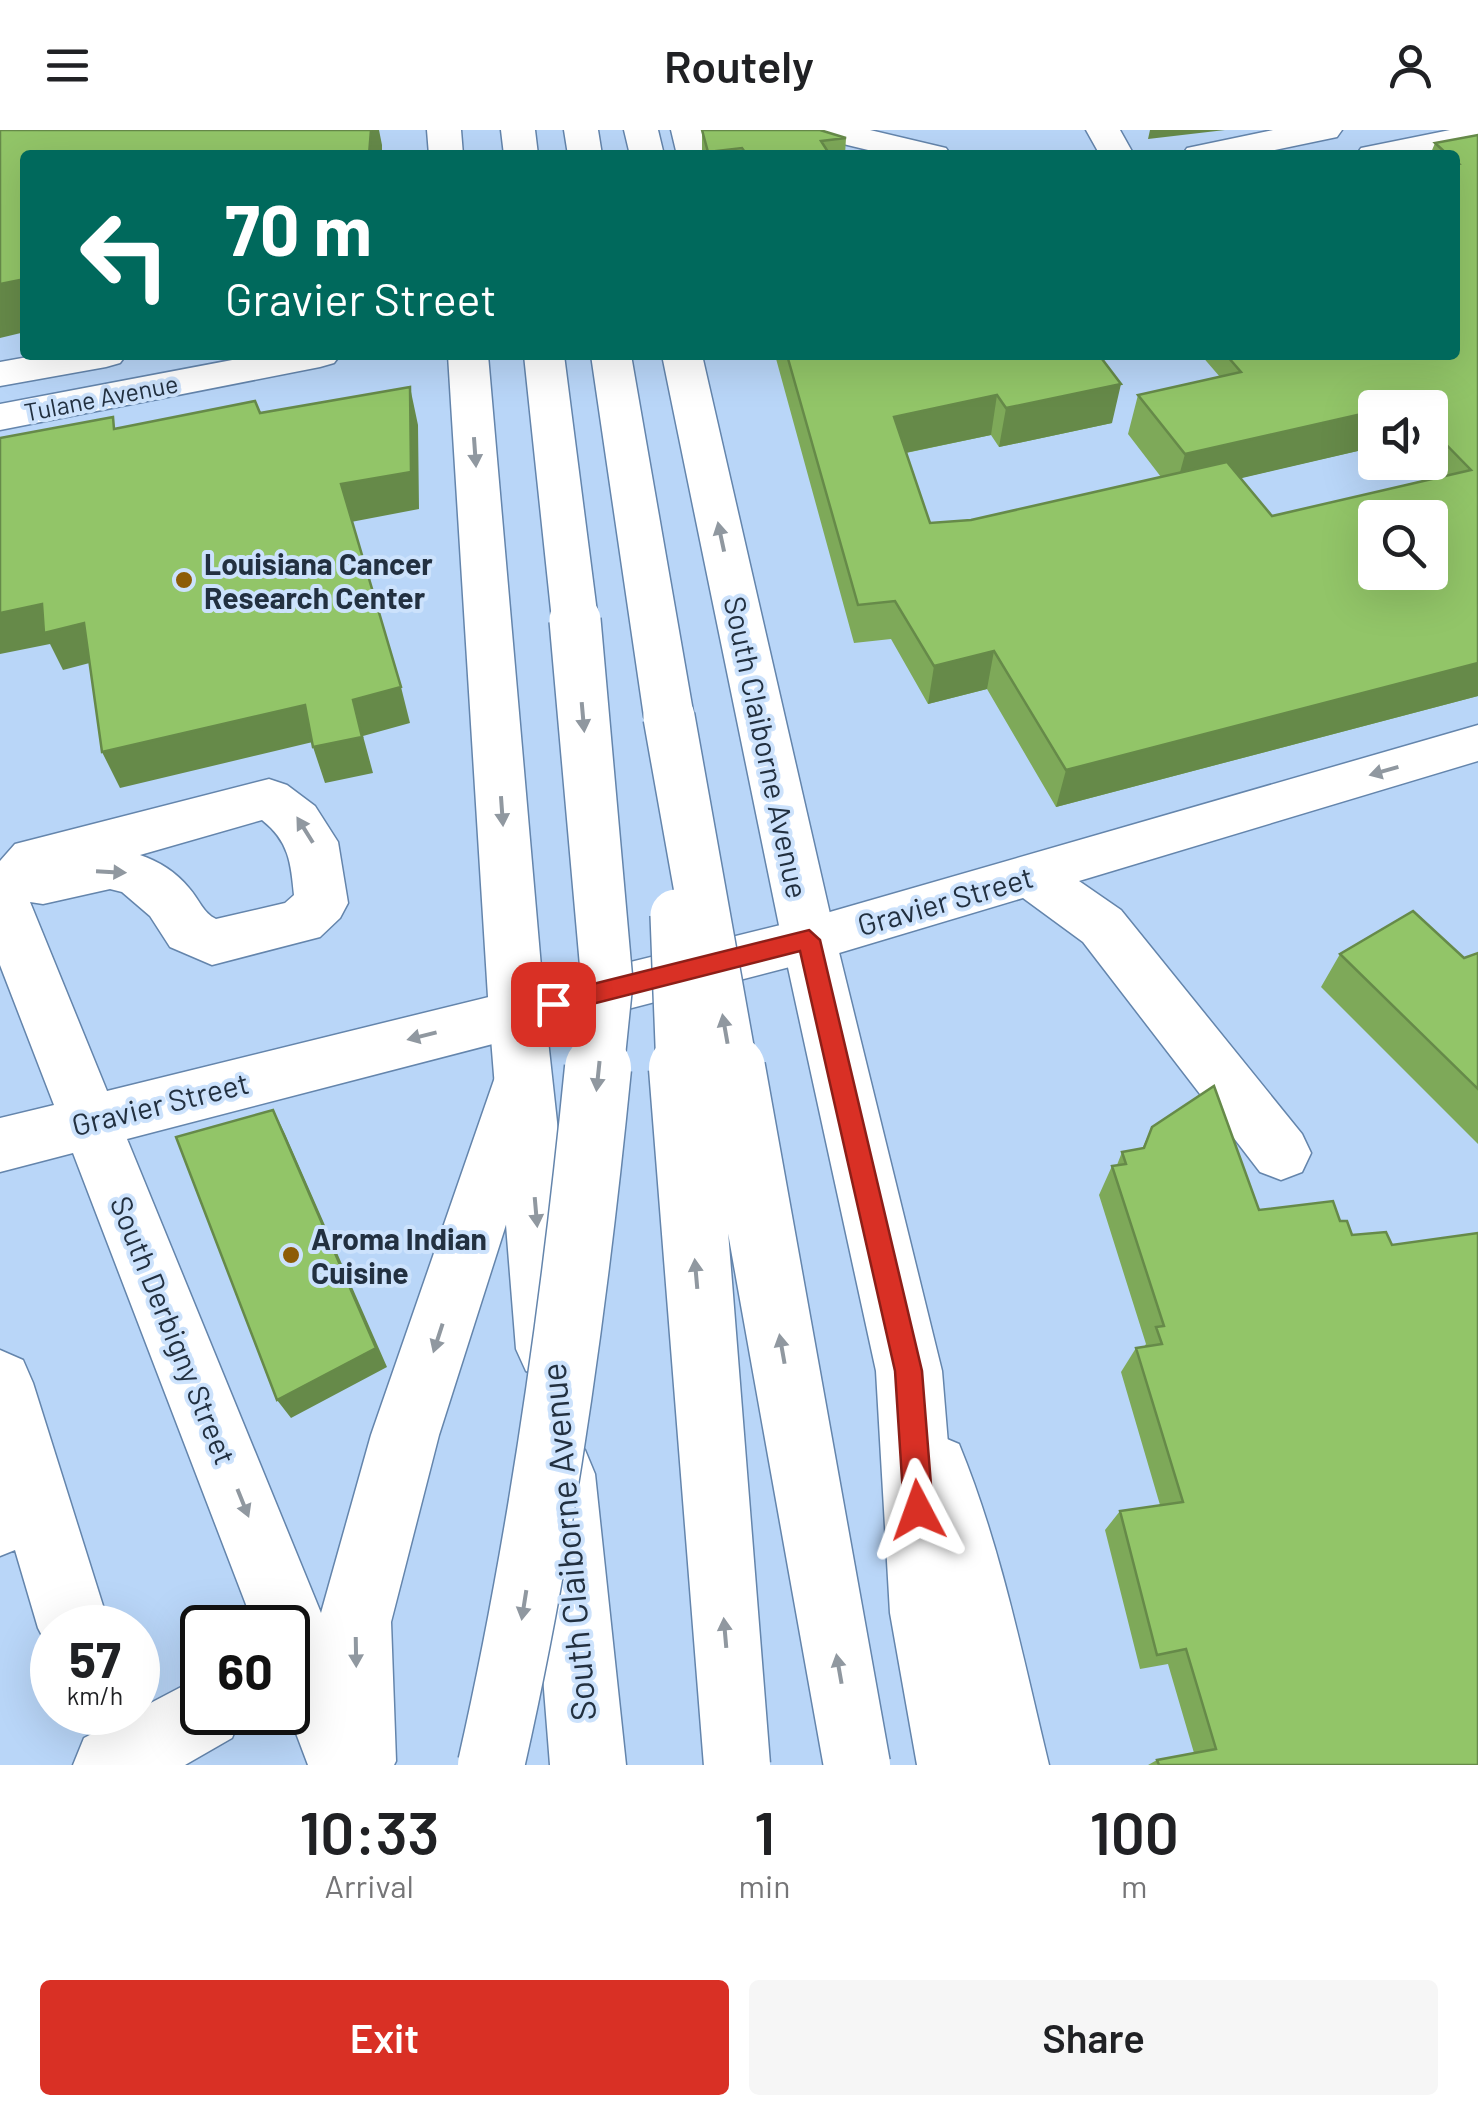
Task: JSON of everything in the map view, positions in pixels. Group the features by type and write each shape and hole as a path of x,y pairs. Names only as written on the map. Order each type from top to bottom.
{"main road":[{"path":"826,130 912,150"},
{"path":"1213,150 1247,138 1325,130"},
{"path":"1399,150 1478,135"},
{"name":"Tulane Avenue","path":"0,374 78,360"},
{"name":"Tulane Avenue","path":"0,417 294,360"},
{"name":"South Claiborne Avenue","path":"468,360 516,1013 588,1765"},
{"path":"491,1765 518,1647 581,1244 607,982 575,620 545,360"},
{"path":"611,360 668,717 857,1765"},
{"name":"South Claiborne Avenue","path":"683,360 809,940 908,1371 973,1602 1011,1765"},
{"path":"668,717 684,1126 737,1765"},
{"name":"Gravier Street","path":"0,1145 809,940 1478,743"},
{"path":"269,799 296,815 317,848 321,902 300,921 212,943 189,932 169,901 139,876 110,868 43,884 5,886 34,859 122,840 269,799"},
{"path":"1030,875 1102,926 1280,1153"},
{"name":"South Derbigny Street","path":"5,886 274,1605"},
{"name":"South Claiborne Avenue","path":"358,1765 355,1622 405,1436 523,1080"},
{"name":"South Claiborne Avenue","path":"908,1371 926,1614 955,1765"},
{"path":"0,1384 18,1512 63,1605"},
{"name":"South Derbigny Street","path":"310,1692 346,1765"},
{"path":"111,1765 180,1727"}],"building":[{"path":"0,130 371,130 369,150 20,150 20,280 0,284"},
{"path":"702,130 820,130 846,138 821,141 827,150 707,150"},
{"path":"1478,135 1478,663 1066,770 994,651 934,666 895,601 858,605 788,360 1103,360 1121,384 1006,408 997,395 894,417 930,523 971,520 1227,462 1272,516 1428,480 1448,480 1448,475 1471,470 1448,446 1448,390 1358,390 1358,415 1185,454 1138,395 1241,372 1231,360 1460,360 1460,150 1443,150 1435,143"},
{"name":"Louisiana Cancer Research Center","path":"410,387 411,472 341,484 401,687 353,700 362,737 313,747 305,705 102,752 84,623 44,633 42,604 0,613 0,438 113,417 114,429 255,401 260,413"},
{"path":"1413,911 1464,958 1478,953 1478,1089 1340,954"},
{"path":"1214,1086 1259,1210 1333,1201 1340,1221 1347,1221 1352,1235 1386,1232 1392,1245 1478,1233 1478,1765 1159,1765 1157,1760 1216,1749 1186,1649 1157,1655 1120,1511 1183,1502 1136,1348 1162,1344 1156,1327 1164,1326 1112,1166 1126,1164 1122,1152 1144,1148 1152,1127"},
{"path":"273,1110 376,1348 277,1400 176,1137"}],"place":[{"name":"Louisiana Cancer Research Center","path":"184,580"},
{"name":"Aroma Indian Cuisine","path":"291,1255"}],"route":[{"path":"553,1004 809,940 908,1371 918,1510"}]}
